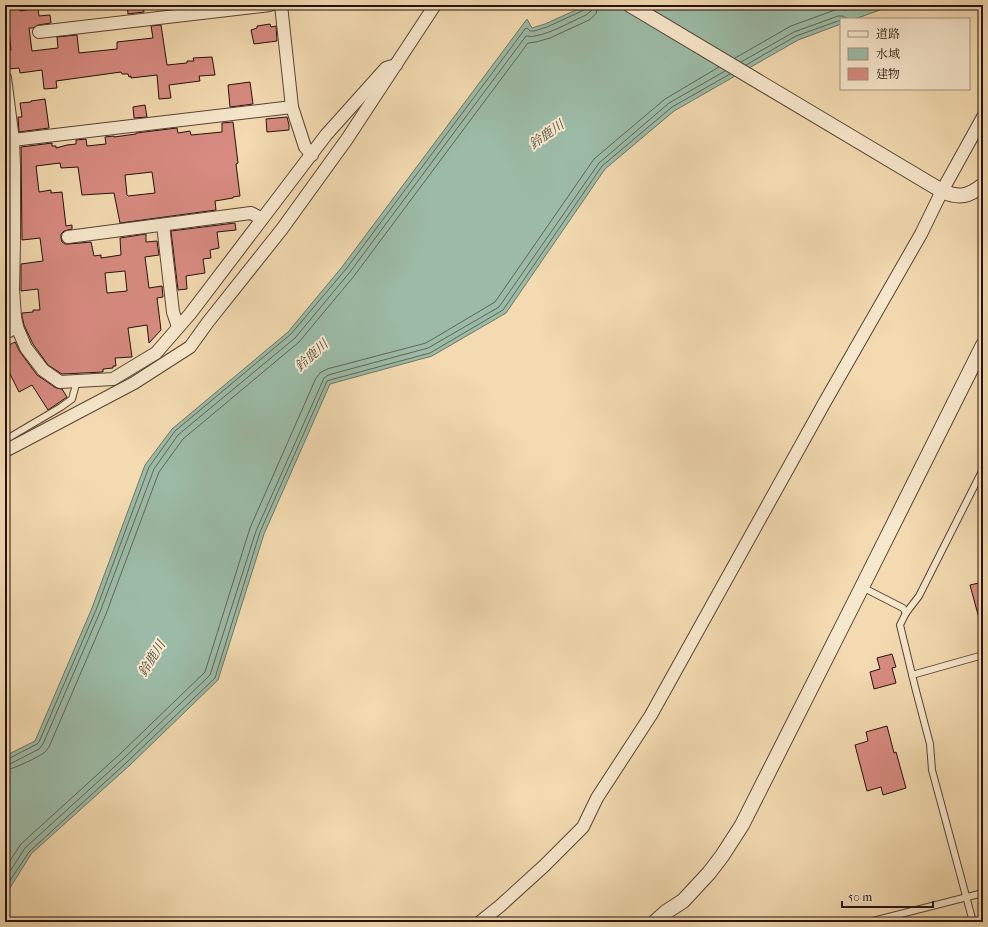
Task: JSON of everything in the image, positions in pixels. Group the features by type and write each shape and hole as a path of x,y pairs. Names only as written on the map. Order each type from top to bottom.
{"street":[{"path":"39,32 270,5"},
{"path":"280,5 292,107 305,147 312,154"},
{"path":"5,451 134,383 190,347 348,139 435,5"},
{"path":"630,5 940,190 948,194 960,196 974,191 983,184"},
{"path":"5,78 7,112 12,140 15,198 13,290 15,317 17,327 26,348 42,370 60,382 113,379 156,353 190,314 326,136 386,68 396,65"},
{"path":"12,140 292,107"},
{"path":"480,922 538,871 583,827 597,798 651,715 826,400 921,234 940,190 983,117"},
{"path":"68,238 251,213 262,219"},
{"path":"163,225 173,312 178,327"},
{"path":"5,333 17,327"},
{"path":"655,922 666,912 683,901 709,873 742,825 844,621 867,589 983,345"}],"lane":[{"path":"5,440 72,399 77,380"},
{"path":"973,922 932,770 930,744 900,626 904,611 919,596 983,469"},
{"path":"867,589 904,611"},
{"path":"912,675 983,655"},
{"path":"869,922 983,892"}],"water":[{"name":"鈴鹿川","path":"587,5 891,5 858,18 840,18 840,24 798,40 674,111 605,169 506,313 432,356 330,384 264,534 218,680 130,765 31,854 5,896 5,756 35,741 92,608 145,465 172,429 288,332 342,267 527,19 532,28 545,24"}],"building":[{"path":"6,5 20,5 20,11 38,8 39,16 50,15 51,23 29,28 32,51 58,48 57,37 77,35 79,53 117,49 117,42 153,38 151,26 161,25 167,65 187,63 187,61 194,61 193,58 212,57 215,75 199,76 200,81 169,85 171,98 159,99 157,75 131,78 128,74 122,74 121,72 56,81 57,88 44,89 42,70 20,73 19,68 8,69 5,50 11,50"},
{"path":"127,5 143,5 144,12 128,14"},
{"path":"270,24 271,27 276,26 277,41 254,44 251,30 257,28 257,26"},
{"path":"250,82 253,104 230,107 228,85"},
{"path":"45,99 49,128 19,132 18,117 22,117 20,103"},
{"path":"145,105 147,117 134,118 133,107"},
{"path":"287,117 289,130 267,132 266,119"},
{"path":"233,122 240,196 215,201 216,210 120,223 114,193 82,195 78,167 61,168 60,163 36,166 39,192 51,190 51,193 62,192 66,226 72,225 72,229 64,231 61,234 62,242 65,244 91,242 94,256 101,255 101,258 121,255 120,238 146,234 146,242 157,241 159,255 145,257 149,288 162,286 163,297 157,298 161,330 149,343 147,325 128,328 132,357 115,358 116,366 113,366 113,368 103,369 103,372 62,374 48,365 33,344 24,325 22,316 22,313 40,310 38,289 21,291 21,264 43,261 40,238 22,240 21,147 52,143 52,146 56,146 56,148 76,144 76,140 86,139 87,146 106,144 105,137 177,128 178,133 190,131 191,135 222,132 222,123","holes":["152,172 155,193 127,195 125,175","125,271 127,291 107,293 105,273"]},
{"path":"5,137 6,166 6,242 5,242"},
{"path":"235,223 236,230 217,232 219,248 210,250 211,258 203,259 205,273 186,276 187,289 178,290 171,231"},
{"path":"15,342 20,352 37,375 56,388 62,389 67,397 48,410 32,385 19,392 9,372 5,373 5,347"},
{"path":"983,582 983,622 980,622 970,585"},
{"path":"892,654 896,667 892,668 896,683 874,689 870,672 880,669 877,658"},
{"path":"887,726 894,753 896,752 906,788 883,795 881,787 867,791 855,745 868,741 866,732"}]}
